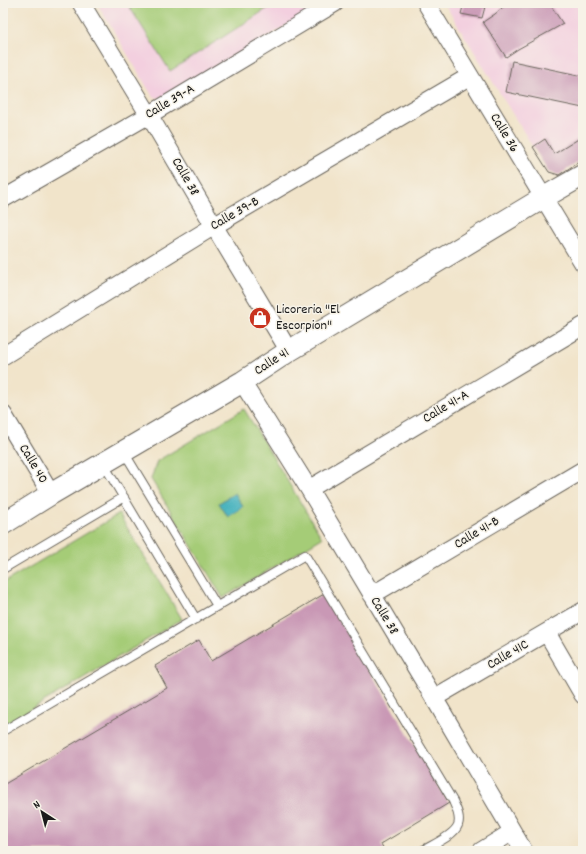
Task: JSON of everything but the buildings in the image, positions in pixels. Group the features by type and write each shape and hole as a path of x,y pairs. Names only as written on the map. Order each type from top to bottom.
{"street":[{"name":"Calle 38","path":"81,3 289,351"},
{"name":"Calle 39-A","path":"3,199 149,115 335,3"},
{"name":"Calle 36","path":"426,3 583,263"},
{"name":"Calle 39-B","path":"3,356 214,226 470,76"},
{"name":"Calle 41","path":"3,524 103,463 242,382 289,351 543,198 583,176"},
{"name":"Calle 41-A","path":"309,489 583,326"},
{"name":"Calle 38","path":"242,382 309,489 524,851"},
{"name":"Calle 40","path":"3,414 51,494"},
{"name":"Calle 41-B","path":"372,595 583,470"},
{"name":"Calle 41C","path":"434,698 583,612"},
{"path":"547,632 583,695"},
{"path":"481,851 512,832"}],"lane":[{"path":"124,451 217,606"},
{"path":"103,463 196,618"},
{"path":"3,568 124,497"},
{"path":"3,731 306,555 457,810 458,824 454,831 422,851"}],"shaded area":[{"path":"97,3 324,3 164,99 153,97"},
{"path":"444,3 583,3 583,159 571,166 554,154 544,139 533,147"}],"green space":[{"path":"127,3 276,3 170,71"},
{"path":"244,409 322,538 223,598 151,479 157,461"},
{"path":"119,514 182,619 3,726 3,583"}],"water":[{"path":"235,493 243,507 228,517 219,503"}],"place":[{"name":"Licoreria \"El Escorpion\"","path":"260,318"}]}
